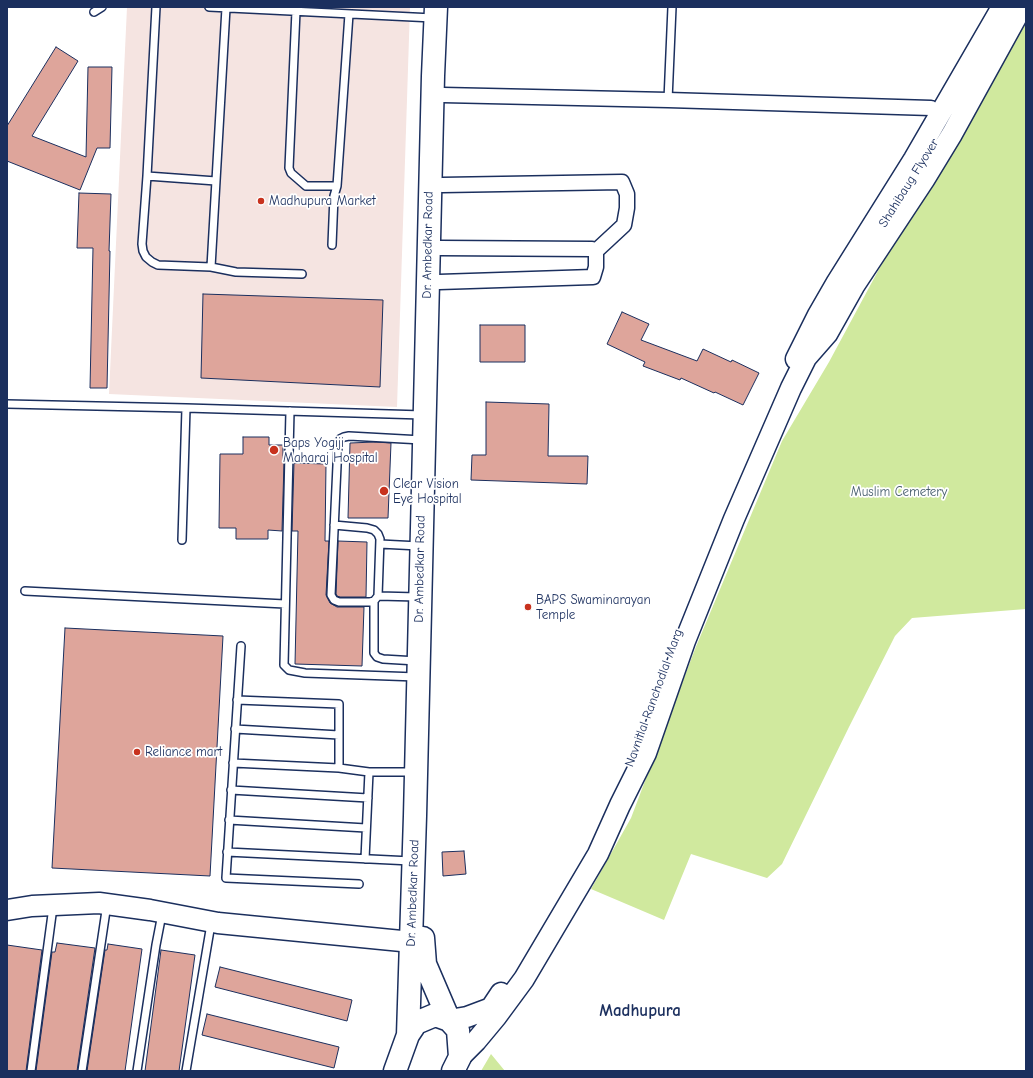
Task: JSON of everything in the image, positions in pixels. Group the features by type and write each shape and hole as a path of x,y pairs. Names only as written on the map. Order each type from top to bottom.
{"main road":[{"path":"456,1064 491,1023 524,979 598,854 646,753 688,633 734,519 791,388 802,357 801,324 851,234 931,108 990,7"},
{"name":"Shahibaug Flyover","path":"802,357 822,317 836,282 914,159 1002,7"},
{"name":"Shahibaug Flyover","path":"822,317 844,286 922,163 1011,7"},
{"path":"802,357 827,334 854,286 932,167 952,134 1022,7"},
{"name":"Dr. Ambedkar Road","path":"408,1034 417,942 442,185 443,94 439,11"},
{"name":"Dr. Ambedkar Road","path":"439,11 424,415 414,861 417,942 449,1020 458,1030 456,1064"},
{"name":"Navnitlal Ranchodlal Marg","path":"449,1020 467,1017 491,1008 520,967 590,850 612,801 638,750 679,630 726,516 784,384 802,357"},
{"path":"7,910 32,906 99,903 211,921 417,942"},
{"path":"395,1071 408,1034 416,1024 435,1015 449,1020"}],"street":[{"path":"443,94 931,108"},
{"path":"439,282 592,277 596,268 596,251 624,225 627,208 627,194 622,182 442,185"},
{"path":"440,248 592,249 596,251"}],"lane":[{"path":"94,12 102,7"},
{"path":"156,7 142,244 146,257 158,265 211,267 236,272 302,274"},
{"path":"209,7 348,14 439,11"},
{"path":"668,100 672,7"},
{"path":"211,267 226,8"},
{"path":"296,11 289,168 291,173 306,186 337,186"},
{"path":"332,245 334,196 337,186 348,14"},
{"path":"147,176 216,181"},
{"path":"7,404 424,415"},
{"path":"182,540 186,408"},
{"path":"290,411 284,665 289,670 305,673 418,669"},
{"path":"420,597 376,598 370,602 339,602 334,600 331,595 338,444 340,439 349,436 424,440"},
{"path":"334,525 374,530 378,534 380,544 374,653 383,659 418,669"},
{"path":"380,544 421,546"},
{"path":"25,591 285,604"},
{"path":"241,646 226,878 359,884"},
{"path":"237,700 339,704 339,768"},
{"path":"235,730 339,735"},
{"path":"233,763 339,768 369,772 416,772"},
{"path":"365,859 369,772"},
{"path":"231,790 368,798"},
{"path":"229,820 366,828"},
{"path":"227,852 414,861"},
{"path":"82,1071 107,904"},
{"path":"31,1071 54,905"},
{"path":"137,1071 162,912"},
{"path":"186,1071 206,959 211,921"}],"shaded area":[{"name":"Madhupura Market","path":"127,7 410,7 397,407 109,394"}],"green space":[{"name":"Muslim Cemetery","path":"1020,7 1026,7 1026,609 912,618 895,636 782,864 767,878 691,854 664,920 591,889 631,818 695,649 782,441 829,362"},
{"path":"491,1054 505,1071 481,1071"}],"building":[{"path":"56,47 78,61 32,136 86,157 88,67 112,67 110,148 97,148 80,190 7,161 7,126"},
{"path":"79,193 111,194 107,388 90,388 93,248 77,248"},
{"path":"203,294 383,300 380,387 201,378"},
{"path":"622,312 649,324 641,340 697,361 703,349 731,362 732,360 759,373 743,405 681,378 680,380 643,366 645,362 607,344"},
{"path":"480,325 525,325 525,362 480,362"},
{"path":"486,402 549,404 548,456 588,456 587,484 471,480 472,455 486,455"},
{"path":"243,437 269,437 269,445 283,445 284,463 282,531 268,530 268,539 236,539 236,528 219,528 220,454 243,454"},
{"path":"350,443 391,443 388,518 348,518"},
{"path":"294,463 326,464 325,541 329,541 326,595 330,603 337,607 364,607 362,666 295,664 298,531 292,531"},
{"path":"338,541 367,542 366,597 340,597 336,594"},
{"path":"65,628 223,636 210,876 52,868"},
{"path":"464,851 466,874 443,876 442,852"},
{"path":"57,943 95,948 77,1071 36,1071 52,952 55,952"},
{"path":"108,944 142,949 125,1071 87,1071 105,950 107,950"},
{"path":"7,945 42,950 26,1071 7,1071"},
{"path":"161,950 195,955 179,1071 145,1071"},
{"path":"220,967 352,1000 347,1021 215,987"},
{"path":"207,1014 339,1047 334,1068 202,1035"}],"place":[{"name":"Madhupura Market","path":"261,201"},
{"name":"Baps Yogiji Maharaj Hospital","path":"274,450"},
{"name":"Clear Vision Eye Hospital","path":"384,491"},
{"name":"BAPS Swaminarayan Temple","path":"528,607"},
{"name":"Reliance mart","path":"137,752"}],"district":[{"name":"Madhupura","path":"640,1011"}]}
